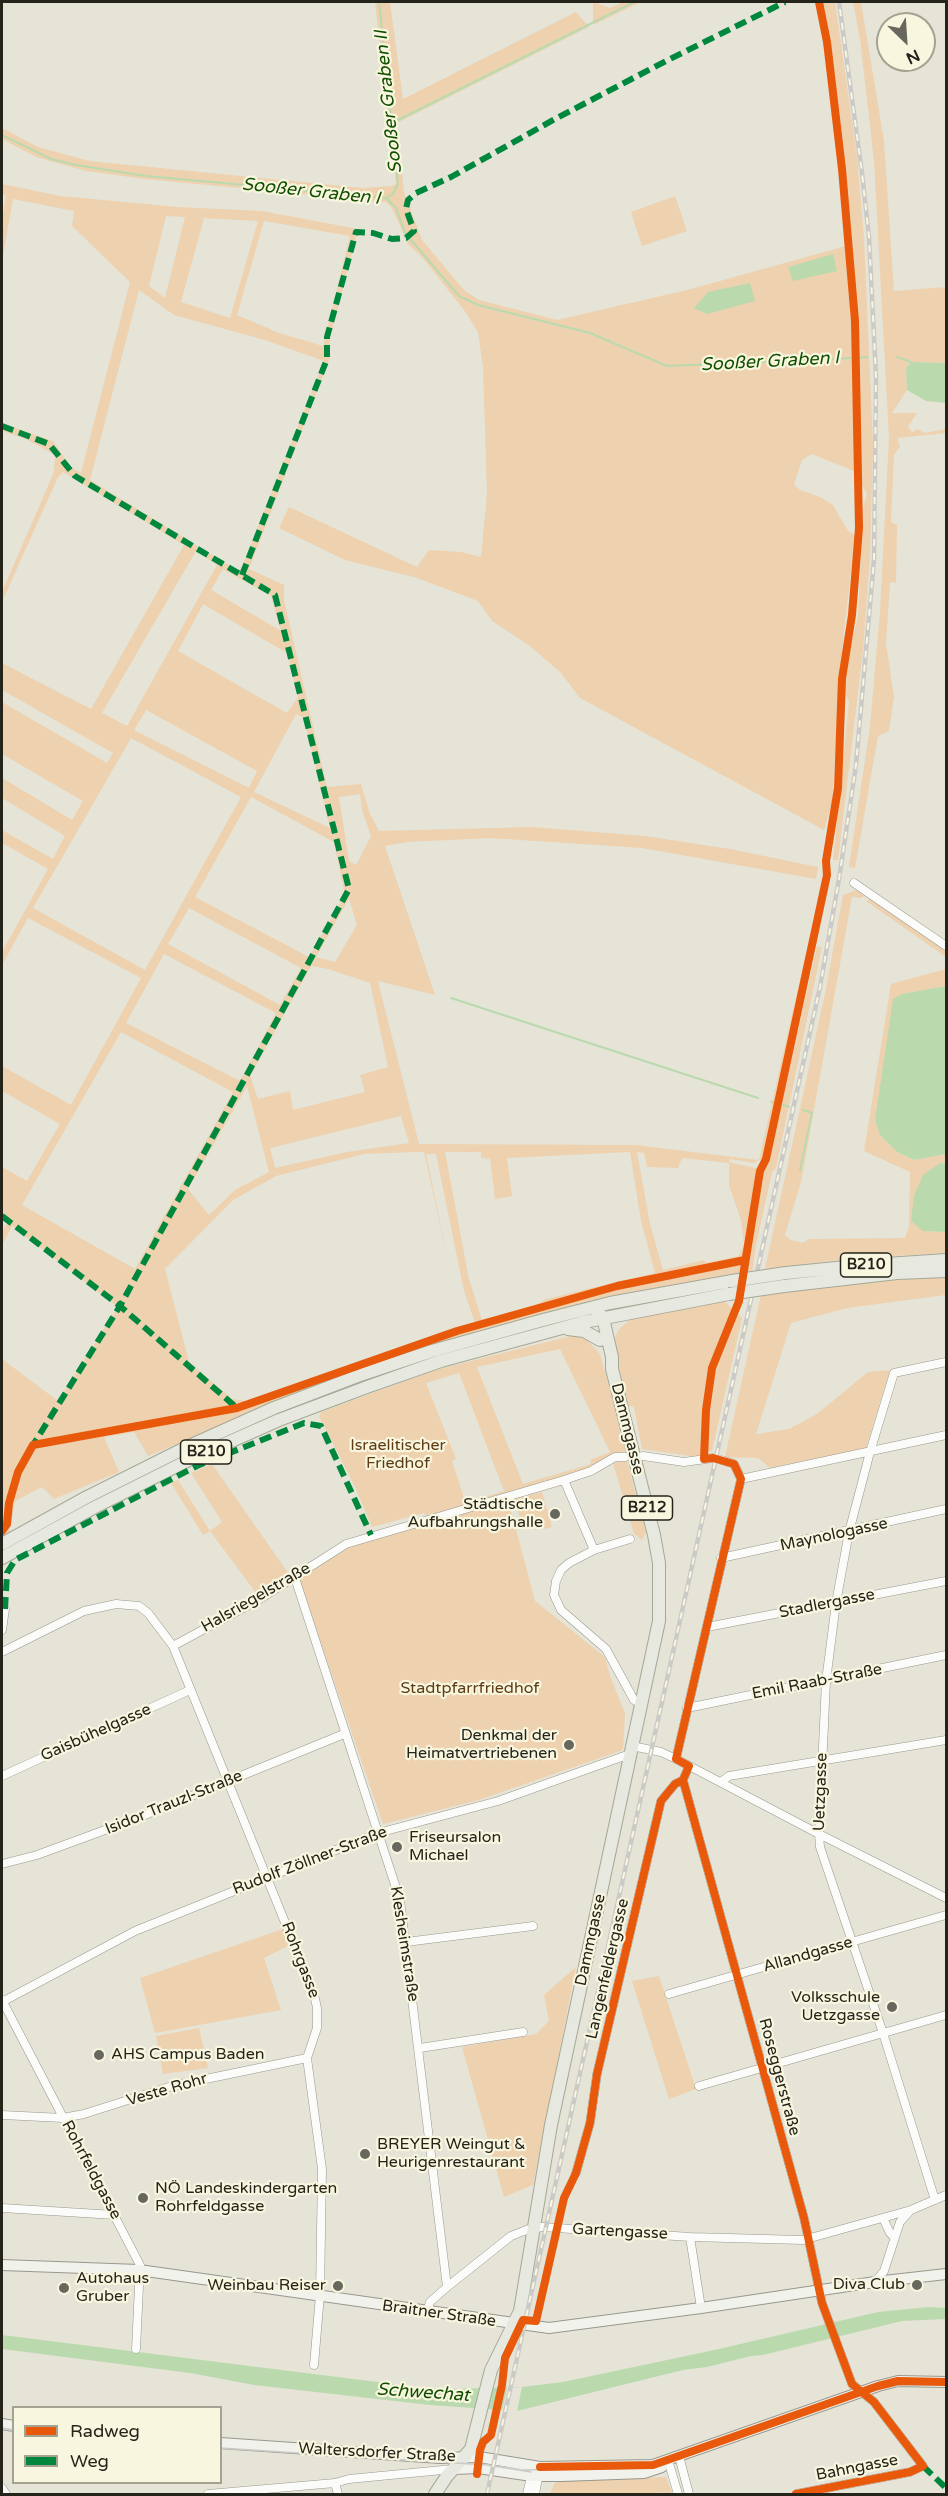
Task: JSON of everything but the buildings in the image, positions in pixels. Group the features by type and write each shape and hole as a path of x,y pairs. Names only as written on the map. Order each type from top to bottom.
{"main road":[{"name":"B210","path":"2,1544 87,1497 167,1457 274,1408 432,1351 597,1315 732,1281 856,1266 946,1260"},
{"name":"B210","path":"2,1558 95,1507 193,1458 279,1420 441,1361 561,1328 597,1315 627,1313 784,1286 897,1273 946,1271"},
{"path":"561,1328 584,1331 604,1339 627,1313"},
{"name":"Dammgasse","path":"435,2494 471,2450 496,2356 520,2311 551,2125 659,1621 659,1563 597,1315"}],"street":[{"path":"854,884 946,946"},
{"name":"Uetzgasse","path":"935,2200 883,2033 820,1847 819,1834 826,1681 836,1603 849,1532 870,1452 894,1373 946,1362"},
{"path":"741,1479 946,1435"},
{"path":"643,1456 684,1462 713,1458 734,1464 741,1479 676,1759"},
{"name":"Halsriegelstraße","path":"173,1646 295,1578 346,1544 564,1480 591,1471 615,1457 625,1457"},
{"path":"564,1480 594,1550"},
{"name":"Maynologasse","path":"721,1558 849,1532 946,1509"},
{"path":"630,1539 594,1550 569,1563 561,1570 556,1581 554,1595 556,1603 606,1649 634,1700 642,1704"},
{"name":"Klesheimstraße","path":"295,1578 400,1900 420,2048 447,2287"},
{"name":"Stadlergasse","path":"707,1627 946,1581"},
{"path":"2,1652 84,1611 116,1604 139,1606 148,1612 173,1646"},
{"path":"2,1630 5,1609"},
{"name":"Rohrgasse","path":"173,1646 268,1877 314,1994 317,2008 317,2028 307,2058 322,2169 320,2295 314,2365"},
{"name":"Emil Raab-Straße","path":"687,1708 946,1655"},
{"name":"Gaisbühelgasse","path":"2,1776 190,1690"},
{"name":"Isidor Trauzl-Straße","path":"2,1864 37,1855 344,1734"},
{"path":"721,1782 729,1776 946,1740"},
{"path":"631,1750 661,1752 676,1759 946,1898"},
{"name":"Rudolf Zöllner-Straße","path":"2,2001 135,1931 378,1833 498,1801 631,1750"},
{"path":"683,1780 689,1766"},
{"name":"Roseggerstraße","path":"683,1780 763,2068 828,2321 852,2385 859,2392"},
{"name":"Langenfeldergasse","path":"576,2173 590,2122 597,2074 661,1801 675,1784 683,1780"},
{"name":"Allandgasse","path":"669,1994 946,1915"},
{"path":"406,1942 533,1926"},
{"name":"Rohrfeldgasse","path":"2,2001 140,2265 136,2349"},
{"path":"699,2086 946,2015"},
{"path":"420,2048 523,2032"},
{"name":"Veste Rohr","path":"2,2115 63,2118 84,2114 172,2086 307,2058"},
{"name":"Gartengasse","path":"427,2312 430,2302 510,2236 534,2228 690,2237 809,2240 911,2210 946,2195"},
{"path":"2,2208 115,2215"},
{"path":"875,2282 884,2271 900,2222 911,2210"},
{"path":"883,2218 894,2237"},
{"path":"690,2237 701,2308"},
{"name":"Braitner Straße","path":"2,2265 140,2270 514,2324 563,2327 875,2282 946,2274"},
{"path":"536,2471 653,2464 859,2392 898,2381 946,2382"},
{"name":"Bahngasse","path":"796,2494 819,2492 910,2472 923,2466 874,2402 859,2392"},
{"name":"Waltersdorfer Straße","path":"222,2443 440,2458 489,2458 536,2471"},
{"path":"536,2471 562,2476 644,2473 660,2469 673,2458"},
{"path":"673,2458 678,2494"},
{"path":"673,2458 689,2494"},
{"path":"208,2494 335,2483 349,2479 454,2469"},
{"name":"Waltersdorfer Straße","path":"454,2469 536,2471"},
{"path":"527,2494 536,2471"},
{"path":"535,2494 536,2471"},
{"path":"335,2483 338,2494"},
{"path":"2,2488 6,2494"}],"green space":[{"path":"375,2 390,2 403,99 576,12 589,27 397,123 404,192 422,240 464,290 479,300 557,320 691,289 846,246 853,347 854,471 812,454 802,460 794,484 800,490 820,497 833,505 848,531 855,535 841,659 832,803 824,830 580,698 561,673 530,646 492,621 478,601 414,577 345,560 279,528 289,507 417,567 429,550 461,552 481,557 487,494 483,367 478,332 464,310 422,257 408,244 392,208 386,202 145,179 86,171 36,157 2,139 2,128 38,147 89,161 363,188 391,186 396,184"},
{"path":"593,2 610,8 623,2 641,2 593,25"},
{"path":"822,2 835,2 857,156 864,238 873,444 870,557 863,651 838,860 833,860 849,702 845,694 850,650 858,616 863,508 867,494 860,480 859,339 852,242 838,107"},
{"path":"853,2 861,2 884,141 894,291 946,287 946,363 910,362 906,368 907,390 892,413 917,413 908,427 912,432 918,429 924,433 946,429 946,433 897,438 900,446 894,455 891,522 897,525 896,583 890,582 886,643 894,697 889,731 878,736 855,868 849,867 870,726 880,611 889,438 874,161 860,39"},
{"path":"2,184 60,196 178,207 262,211 358,229 330,338 329,360 249,569 284,585 284,600 327,787 361,784 370,814 379,831 531,827 645,836 730,849 818,867 816,879 642,848 490,838 407,842 385,846 435,995 378,981 419,1144 635,1145 759,1160 754,1163 730,1159 729,1162 763,1170 769,1158 817,946 822,947 776,1168 772,1172 756,1245 752,1273 629,1292 531,1317 438,1345 256,1412 148,1456 134,1432 104,1437 119,1472 54,1499 42,1487 15,1501 9,1535 2,1539 2,1359 58,1401 118,1307 12,1226 2,1245 2,1232 7,1222 2,1218 2,1167 27,1181 60,1124 2,1091 2,1066 71,1105 141,978 28,918 2,965 2,952 48,869 2,843 2,830 53,859 65,836 2,798 2,778 72,820 83,801 2,754 2,702 107,763 113,753 2,690 2,663 91,709 184,545 63,472 58,477 2,602 2,592 54,472 55,455 26,439 2,431 2,423 53,441 71,467 81,473 130,282 72,226 74,211 13,199 2,261 2,220 6,196 2,194","holes":["166,216 185,217 165,298 149,286","204,218 258,221 230,318 181,302","264,221 350,236 323,346 279,333 237,315","139,290 174,315 265,340 324,361 241,569 237,570 90,480","196,551 217,565 127,726 102,713","223,569 271,596 281,631 211,590","203,604 287,653 298,697 287,713 178,651","146,710 257,771 249,788 134,730","296,714 304,718 330,828 254,792","131,738 241,797 145,970 33,908","360,794 362,810 371,836 356,865 349,861 339,797","251,797 334,842 345,895 309,957 195,897","349,899 357,925 335,962 316,957","189,908 301,968 280,1005 168,944","164,954 276,1013 240,1081 126,1023","311,966 328,969 370,983 388,1067 360,1075 365,1092 293,1110 290,1091 258,1099 250,1076","121,1032 233,1092 135,1269 22,1205","247,1086 269,1172 235,1190 209,1215 188,1189","401,1116 409,1143 347,1152 275,1168 270,1148","415,1152 424,1152 448,1260 426,1154 436,1154 464,1291 475,1323 246,1401 232,1399 189,1362 165,1269 233,1200 276,1176 364,1154","445,1152 481,1152 481,1158 490,1159 495,1199 512,1196 507,1158 630,1152 641,1221 655,1273 546,1299 538,1304 482,1320 469,1279","637,1152 644,1153 647,1167 678,1168 682,1158 729,1163 729,1185 741,1220 744,1244 739,1256 706,1263 704,1260 663,1270 650,1224"]},
{"path":"675,196 687,231 642,246 631,212"},
{"path":"857,890 865,896 852,897 801,1182 785,1235 791,1240 802,1243 809,1239 905,1238 909,1227 910,1172 864,1151 891,984 946,969 946,986 902,994 875,1120 880,1135 897,1152 913,1160 946,1154 946,1164 940,1163 923,1231 946,1232 946,1253 856,1258 765,1269 826,989 843,895"},
{"path":"870,899 946,951 946,957 866,901"},
{"path":"809,940 811,941 764,1157 759,1160"},
{"path":"946,1276 946,1295 847,1308 791,1323 756,1434 789,1429 817,1414 868,1372 890,1370 866,1448 770,1468 758,1458 725,1457 761,1295 859,1283"},
{"path":"724,1301 742,1318 712,1451 700,1450 700,1454 696,1457 642,1449 634,1407 627,1405 614,1345 616,1335 620,1328 631,1319"},
{"path":"590,1315 360,1384 2,1554 2,1549 154,1467 296,1404 439,1353"},
{"name":"Israelitischer Friedhof","path":"571,1336 586,1339 600,1354 627,1451 616,1453 587,1468 506,1494 426,1516 424,1513 372,1527 355,1487 319,1416 321,1412 435,1370","holes":["560,1349 610,1452 590,1460 591,1464 523,1484 477,1367","459,1373 504,1491 465,1501 452,1461 456,1459 426,1383"]},
{"path":"627,1461 646,1533 642,1540 634,1534 613,1463"},
{"path":"212,1464 291,1577 259,1597 210,1531 222,1522 191,1473"},
{"path":"178,1480 210,1531 203,1535 171,1483"},
{"path":"542,1492 552,1527 545,1529 540,1522 522,1527 515,1499"},
{"name":"Stadtpfarrfriedhof","path":"508,1499 535,1601 605,1657 625,1713 623,1750 479,1800 383,1824 299,1579 326,1558 351,1546"},
{"path":"283,1929 290,1945 264,1958 281,2010 155,2033 140,1978"},
{"path":"576,1967 533,2185 504,2197 462,2047 536,2034 549,2021 544,1995"},
{"path":"659,1976 696,2089 669,2099 632,1981"},
{"path":"199,2028 208,2068 163,2074 156,2036"},
{"path":"666,2477 672,2492 669,2494 661,2492 655,2494 550,2494 554,2484 560,2480"}],"water":[{"path":"833,254 837,271 793,281 788,267"},
{"path":"750,283 755,301 707,314 694,308 708,292"},
{"path":"911,362 946,363 946,403 926,401 907,390 906,368"},
{"path":"946,986 946,1154 914,1160 897,1152 880,1135 875,1120 893,999 902,994"},
{"path":"940,1163 946,1164 946,1232 923,1231 911,1221 914,1196 923,1175"},
{"name":"Schwechat","path":"928,2307 946,2308 946,2319 902,2321 763,2355 683,2370 517,2411 430,2405 254,2385 190,2373 2,2349 2,2335 393,2384 416,2390 522,2387 563,2382 878,2312"}],"pier":[{"path":"522,2387 517,2411 502,2411 507,2388"}],"waterway":[{"name":"Sooßer Graben II","path":"379,2 398,184 393,194 386,198"},
{"path":"392,123 634,2"},
{"name":"Sooßer Graben I","path":"2,135 51,159 76,165 146,176 386,198 396,208 405,233 459,296 478,305 590,333 667,366 854,358"},
{"path":"857,358 868,357"},
{"path":"897,357 911,362"},
{"path":"771,1102 776,1103 822,888"},
{"path":"451,998 758,1098"},
{"path":"783,1105 789,1107"},
{"path":"800,1170 812,1113 803,1110"}],"tram line":[{"path":"523,2470 650,2468 878,2389 902,2385 946,2385"},
{"path":"2,2428 12,2430"},
{"path":"222,2448 487,2465 531,2472"}],"railway":[{"path":"487,2494 820,987 856,765 874,559 876,377 869,237 839,2"}],"marked path":[{"path":"242,575 327,359 327,337 356,232 373,233 392,239 406,238 414,231 406,209 408,200 416,193 451,177 666,61 785,2"},
{"path":"2,426 49,444 75,476 275,595 349,889 120,1306 33,1445"},
{"path":"2,1216 120,1306 237,1408"},
{"path":"5,1609 7,1573 15,1560 197,1466 304,1423 321,1426 371,1535"},
{"path":"923,2466 946,2488"}],"cycle path":[{"path":"796,2494 910,2472 923,2466 874,2402 852,2384 822,2303 804,2218 683,1780 689,1766 676,1759 741,1479 734,1464 713,1458 704,1459 706,1410 712,1368 739,1301 760,1171 766,1159 827,875 826,861 838,788 842,679 852,615 859,528 855,321 842,169 827,42 819,2"},
{"path":"2,1531 7,1524 9,1503 18,1472 33,1445 237,1408 457,1331 617,1286 745,1260"},
{"path":"477,2474 480,2450 483,2442 491,2435 502,2385 505,2358 523,2320 536,2321 564,2198 576,2173 590,2123 597,2074 661,1801 675,1784 683,1780"},
{"path":"540,2467 653,2465 878,2386 898,2381 946,2382"}],"place":[{"name":"Städtische Aufbahrungshalle","path":"555,1514"},
{"name":"Denkmal der Heimatvertriebenen","path":"569,1745"},
{"name":"Friseursalon Michael","path":"397,1847"},
{"name":"Volksschule Uetzgasse","path":"892,2007"},
{"name":"AHS Campus Baden","path":"99,2055"},
{"name":"BREYER Weingut & Heurigenrestaurant","path":"365,2154"},
{"name":"NÖ Landeskindergarten Rohrfeldgasse","path":"143,2198"},
{"name":"Diva Club","path":"917,2285"},
{"name":"Weinbau Reiser","path":"338,2286"},
{"name":"Autohaus Gruber","path":"64,2288"}]}
